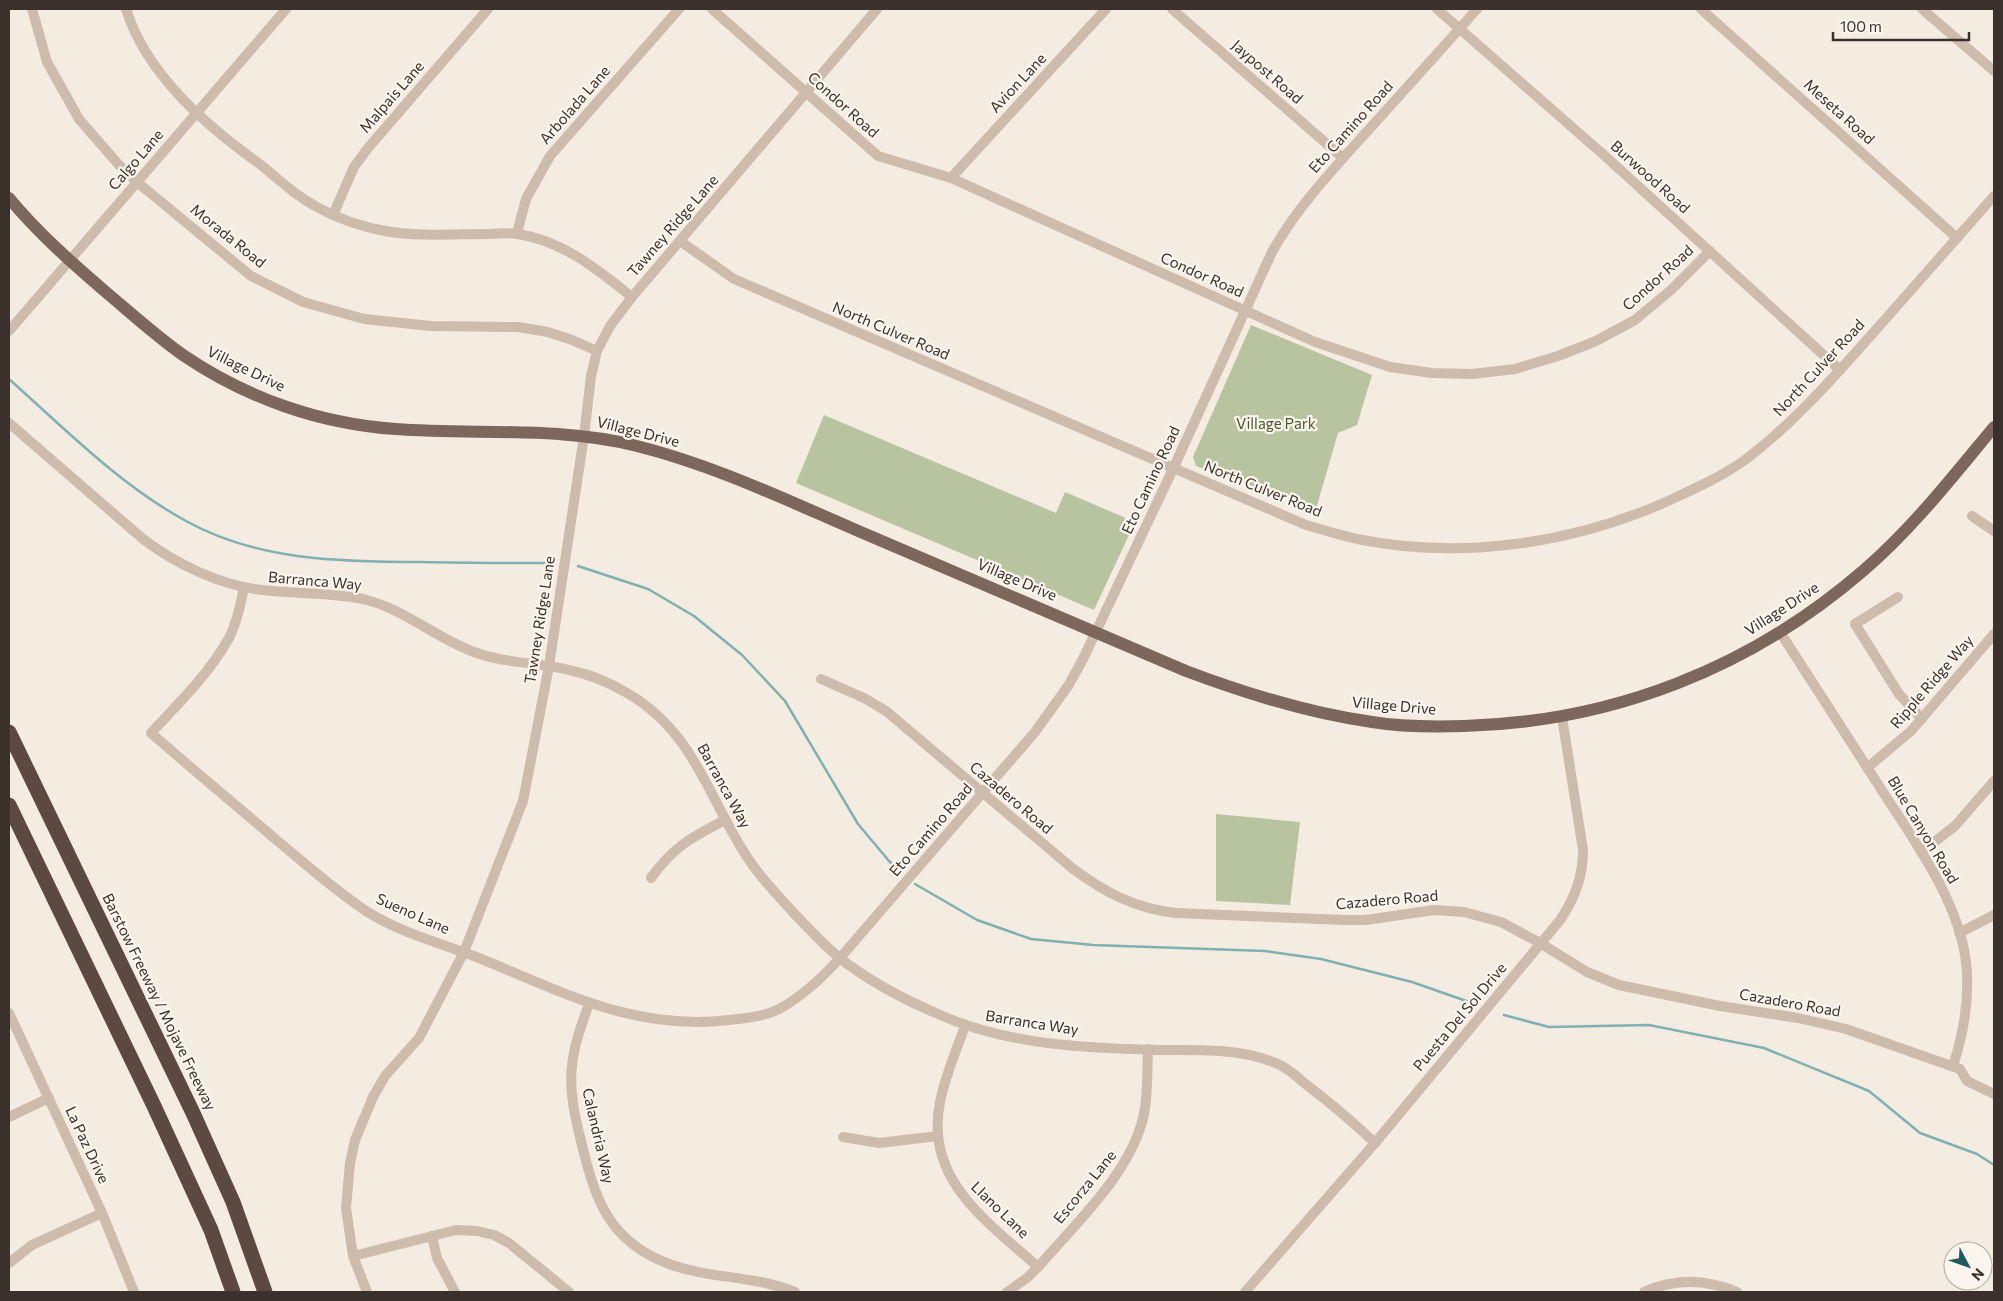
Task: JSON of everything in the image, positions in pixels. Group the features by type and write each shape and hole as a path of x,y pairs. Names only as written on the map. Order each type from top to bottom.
{"highway":[{"name":"Barstow Freeway / Mojave Freeway","path":"9,732 193,1113 233,1202 266,1292"},
{"path":"9,805 154,1106 211,1230 233,1292"}],"main road":[{"name":"Village Drive","path":"9,198 26,219 69,260 183,354 236,386 301,412 350,424 396,429 538,432 584,436 636,446 732,477 1186,671 1243,692 1283,704 1374,723 1428,727 1493,725 1562,717 1602,708 1669,688 1706,672 1780,632 1833,596 1890,547 1994,427"}],"street":[{"name":"Morada Road","path":"32,9 47,62 79,119 119,165 251,276 302,302 364,319 431,326 518,327 548,332 597,351"},
{"path":"126,9 151,61 181,97 252,159 296,194 333,215 386,231 412,234 517,233 550,243 574,253 599,270 632,297"},
{"name":"Calgo Lane","path":"9,331 286,9"},
{"name":"Malpais Lane","path":"333,215 354,167 368,148 488,9"},
{"name":"Arbolada Lane","path":"517,233 526,198 550,156 679,9"},
{"name":"Condor Road","path":"712,9 878,156 951,178 1315,342 1390,366 1432,373 1462,374 1516,369 1558,356 1596,341 1635,320 1671,290 1710,251"},
{"name":"Tawney Ridge Lane","path":"367,1292 353,1256 346,1208 350,1163 355,1140 363,1118 386,1076 419,1038 464,952 523,801 549,666 584,436 591,376 597,351 610,326 632,297 877,9"},
{"name":"Avion Lane","path":"951,178 1106,9"},
{"name":"Jaypost Road","path":"1172,9 1343,158"},
{"name":"Burwood Road","path":"1437,9 1605,156 1840,370"},
{"name":"Eto Camino Road","path":"840,958 1054,707 1068,686 1096,632 1272,252 1284,230 1297,211 1343,158 1477,9"},
{"name":"Meseta Road","path":"1701,9 1957,238"},
{"path":"1922,9 1994,72"},
{"name":"North Culver Road","path":"680,241 734,279 1306,525 1357,539 1397,545 1443,548 1482,547 1534,541 1604,526 1652,508 1705,484 1743,461 1776,435 1812,401 1994,196"},
{"name":"Barranca Way","path":"9,422 165,555 192,570 259,590 339,595 365,600 402,612 452,642 475,652 516,662 573,671 613,685 637,699 659,717 692,755 750,862 774,892 809,930 840,958 902,997 965,1026 999,1034 1075,1046 1220,1051 1272,1061 1286,1068 1332,1104 1375,1143"},
{"path":"1972,516 1994,531"},
{"name":"Sueno Lane","path":"244,587 238,616 219,654 197,682 151,733 294,854 367,912 404,930 464,952 589,1004 630,1016 659,1020 691,1022 757,1016 777,1010 797,998 821,979 840,958"},
{"path":"1898,597 1855,624 1899,694 1922,719"},
{"name":"Blue Canyon Road","path":"1780,632 1921,852 1943,890 1960,933 1966,960 1968,994 1965,1022 1953,1066"},
{"name":"Ripple Ridge Way","path":"1867,768 1897,744 1922,719 1994,634"},
{"name":"Cazadero Road","path":"821,679 864,698 886,712 1088,880 1114,896 1144,907 1176,913 1345,920 1366,920 1449,910 1483,916 1501,922 1587,972 1619,985 1720,1006 1798,1018 1846,1029 1960,1069 1967,1081 1994,1094"},
{"name":"Puesta Del Sol Drive","path":"1245,1292 1375,1143 1561,919 1572,902 1583,867 1582,834 1562,717"},
{"path":"1921,852 1955,826 1994,781"},
{"path":"651,878 672,852 690,838 726,820"},
{"path":"1960,933 1994,915"},
{"name":"Calandria Way","path":"589,1004 578,1035 572,1065 571,1084 578,1131 587,1166 595,1192 609,1219 622,1234 640,1249 671,1265 690,1270 763,1281 795,1292"},
{"name":"La Paz Drive","path":"9,1013 102,1212 134,1292"},
{"name":"Llano Lane","path":"965,1026 940,1103 938,1136 945,1167 962,1195 977,1212 1038,1267"},
{"name":"Escorza Lane","path":"1007,1292 1027,1278 1038,1267 1113,1181 1129,1156 1144,1114 1148,1049"},
{"path":"9,1117 49,1098"},
{"path":"843,1138 879,1143 938,1136"},
{"path":"9,1263 32,1246 102,1212"},
{"path":"353,1256 456,1230 476,1231 494,1235 510,1243 569,1292"},
{"path":"432,1236 437,1258 455,1292"},
{"path":"1644,1292 1672,1283 1694,1281 1710,1283 1737,1292"}],"green space":[{"name":"Village Park","path":"1251,325 1372,375 1357,425 1338,433 1316,509 1196,466 1193,457"},
{"path":"824,415 1056,513 1065,492 1135,522 1094,610 796,483"},
{"path":"1216,814 1300,822 1290,905 1216,901"}],"waterway":[{"path":"9,379 72,436 138,491 186,521 242,544 271,552 331,560 551,563"},
{"path":"578,566 648,589 694,616 742,655 785,701 858,824 889,861 901,872"},
{"path":"915,884 977,920 1031,939 1093,945 1265,951 1321,959 1412,982 1475,1004"},
{"path":"1504,1015 1549,1027 1649,1025 1764,1048 1869,1091 1920,1133 1977,1154 1994,1165"}]}
